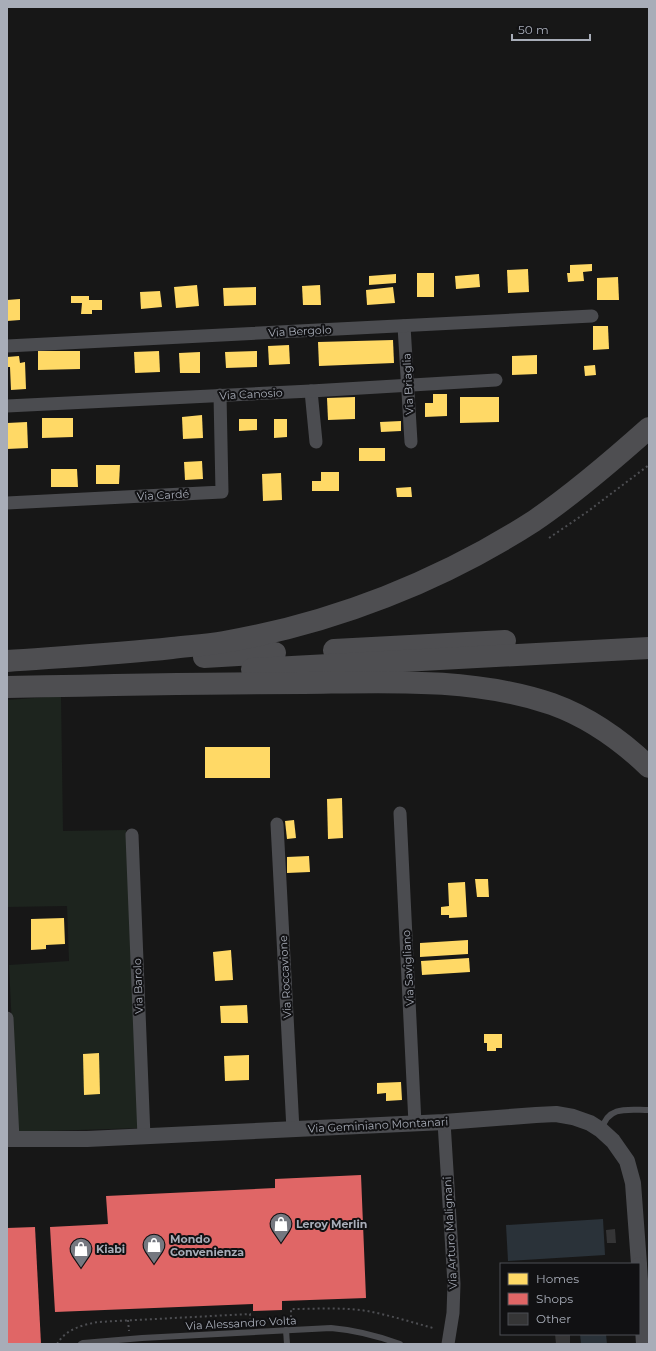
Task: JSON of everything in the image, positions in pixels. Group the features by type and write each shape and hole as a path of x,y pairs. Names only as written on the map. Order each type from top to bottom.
{"highway":[{"path":"7,661 119,653 224,642 303,625 369,603 421,582 466,560 523,527 606,467 649,428"},
{"path":"7,682 113,676 649,633"},
{"path":"7,665 94,664 389,654 649,648"},
{"path":"7,686 424,682 468,687 523,697 549,704 585,718 621,742 649,767"}],"street":[{"name":"Via Bergolo","path":"7,346 592,316"},
{"name":"Via Briaglia","path":"404,326 411,442"},
{"name":"Via Canosio","path":"7,406 312,391 496,380"},
{"path":"312,391 316,442"},
{"name":"Via Cardé","path":"7,503 222,492 220,395"},
{"name":"Via Savigliano","path":"400,813 415,1124"},
{"name":"Via Roccavione","path":"277,824 293,1130"},
{"name":"Via Barolo","path":"132,835 144,1137"},
{"path":"7,1018 10,1139"},
{"name":"Via Geminiano Montanari","path":"10,1139 144,1137 415,1124 556,1114 573,1117 590,1123 601,1130 613,1141 627,1162 632,1175 633,1183 639,1263"},
{"name":"Via Arturo Malignani","path":"444,1122 454,1284 453,1313 448,1344"},
{"name":"Via Geminiano Montanari","path":"640,1281 644,1344"}],"lane":[{"path":"601,1130 605,1120 613,1112 619,1110 649,1110"},
{"name":"Via Alessandro Volta","path":"81,1344 142,1338 324,1329 345,1330 371,1335 398,1343"},
{"path":"286,1330 287,1344"}],"path":[{"path":"549,538 587,512 649,465"},
{"path":"57,1344 67,1332 82,1325 98,1322 250,1314 250,1321 291,1319 291,1309 336,1308 367,1311 433,1328"}],"shaded area":[{"path":"61,696 63,831 126,830 141,1128 17,1132 9,965 69,961 67,906 7,907 7,700"},
{"path":"603,1219 605,1255 508,1261 506,1225"},
{"path":"580,1335 606,1335 607,1344 581,1344"}],"building: Homes":[{"path":"592,264 592,271 583,272 584,281 568,282 567,273 570,273 570,265"},
{"path":"528,269 529,292 508,293 507,270"},
{"path":"417,273 434,273 434,297 417,297"},
{"path":"396,274 396,283 369,285 369,276"},
{"path":"479,274 480,287 456,289 455,276"},
{"path":"618,277 619,300 597,300 597,278"},
{"path":"197,285 199,306 176,308 174,287"},
{"path":"320,285 321,305 303,305 302,286"},
{"path":"256,287 256,305 224,306 223,288"},
{"path":"393,287 395,303 367,305 366,290"},
{"path":"160,291 162,307 141,309 140,292"},
{"path":"71,296 89,296 89,300 102,300 102,310 92,310 92,314 81,314 82,303 71,303"},
{"path":"20,299 20,320 7,321 7,300"},
{"path":"593,326 608,326 609,349 593,350"},
{"path":"393,340 394,363 319,366 318,342"},
{"path":"289,345 290,364 269,365 268,346"},
{"path":"38,351 80,351 80,369 38,370"},
{"path":"159,351 160,372 135,373 134,352"},
{"path":"257,351 257,367 226,368 225,352"},
{"path":"200,352 200,373 180,373 179,353"},
{"path":"537,355 537,374 512,375 512,356"},
{"path":"19,356 20,363 25,362 26,389 11,390 10,367 7,367 7,357"},
{"path":"595,365 596,375 585,376 584,366"},
{"path":"433,394 447,394 447,416 425,417 425,403 433,403"},
{"path":"355,397 355,419 328,420 327,398"},
{"path":"460,397 499,397 499,422 460,423"},
{"path":"202,415 203,438 183,439 182,417"},
{"path":"42,418 73,418 73,437 42,438"},
{"path":"239,419 257,419 257,430 239,431"},
{"path":"274,419 287,419 287,437 274,438"},
{"path":"401,421 401,431 381,432 380,422"},
{"path":"27,422 28,448 7,449 7,423"},
{"path":"359,448 385,448 385,461 359,461"},
{"path":"202,461 203,479 185,480 184,462"},
{"path":"96,465 120,465 119,484 96,484"},
{"path":"51,469 77,469 78,487 51,487"},
{"path":"321,472 339,472 339,491 312,491 312,481 321,481"},
{"path":"281,473 282,500 263,501 262,474"},
{"path":"411,487 412,497 397,497 396,488"},
{"path":"205,747 270,747 270,778 205,778"},
{"path":"342,798 343,838 328,839 327,799"},
{"path":"294,820 296,838 287,839 285,821"},
{"path":"309,856 310,872 287,873 287,857"},
{"path":"475,879 488,879 489,897 477,897"},
{"path":"465,882 467,917 449,918 449,915 441,915 441,907 449,906 448,883"},
{"path":"64,918 65,944 46,945 46,949 31,950 31,919"},
{"path":"468,940 468,954 420,957 420,943"},
{"path":"231,950 233,980 215,981 213,952"},
{"path":"469,958 470,972 422,975 421,961"},
{"path":"247,1005 248,1023 221,1023 220,1006"},
{"path":"484,1034 502,1034 502,1048 496,1048 496,1051 487,1051 487,1043 484,1043"},
{"path":"99,1053 100,1094 84,1095 83,1054"},
{"path":"249,1055 249,1080 225,1081 224,1056"},
{"path":"401,1082 402,1100 386,1101 386,1093 377,1094 377,1083"}],"building: Shops":[{"path":"361,1175 366,1298 282,1301 282,1310 253,1311 253,1304 55,1312 50,1227 108,1224 106,1196 275,1188 275,1179"},
{"path":"35,1227 41,1344 7,1344 7,1228"}],"building: Other":[{"path":"615,1229 616,1243 607,1243 606,1230"},
{"path":"555,1335 570,1335 570,1344 556,1344"}],"place":[{"name":"Leroy Merlin","path":"281,1244"},
{"name":"Mondo Convenienza","path":"154,1264"},
{"name":"Kiabi","path":"81,1268"}]}
